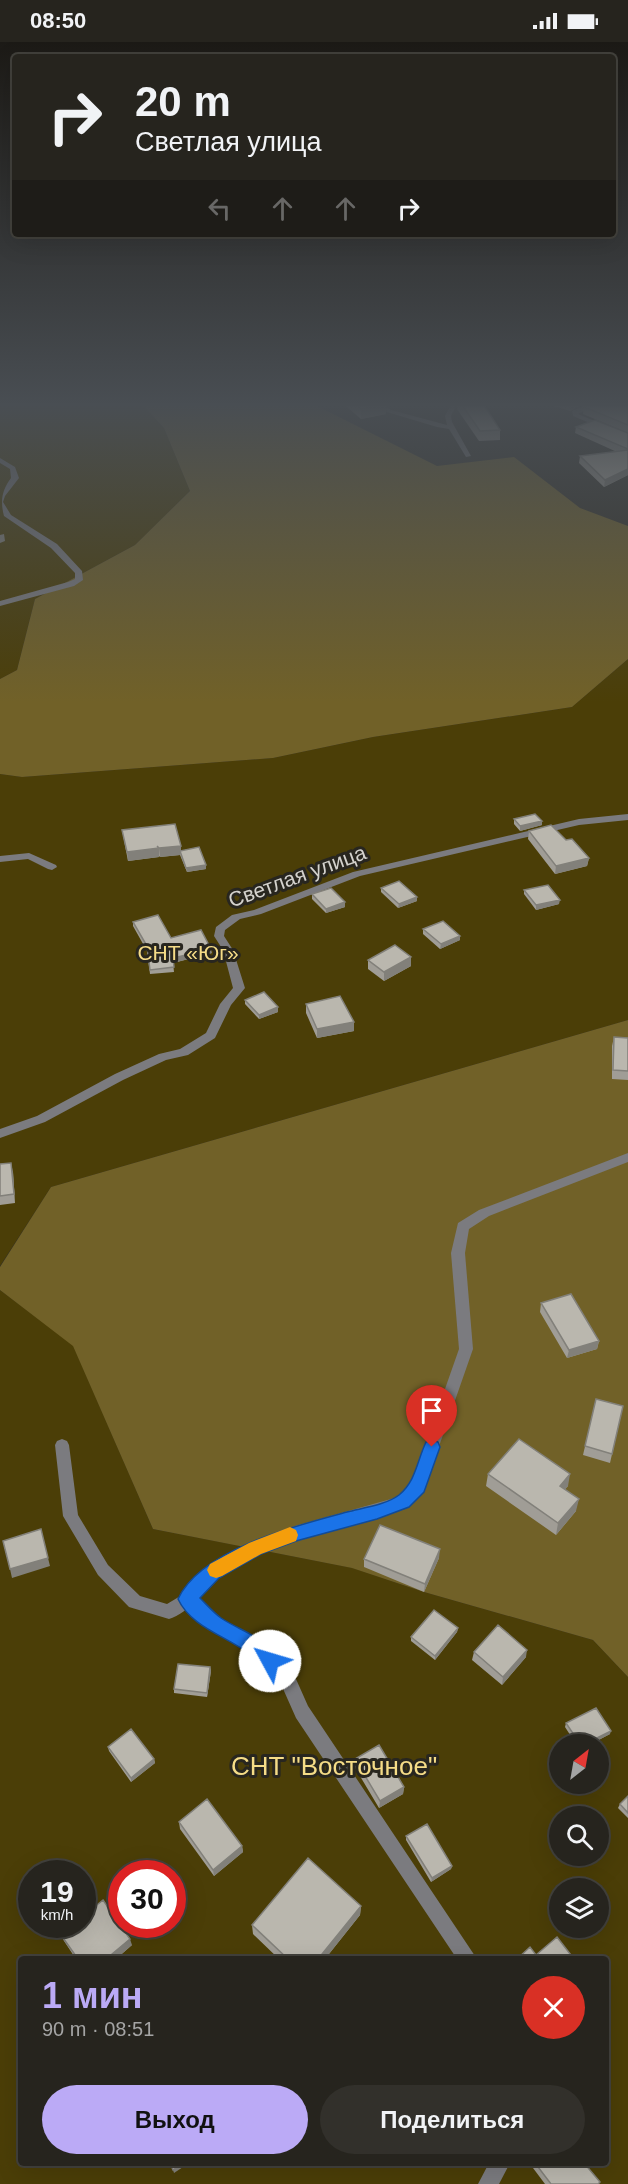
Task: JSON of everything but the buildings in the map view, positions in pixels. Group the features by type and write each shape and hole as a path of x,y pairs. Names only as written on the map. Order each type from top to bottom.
{"street":[{"path":"0,503 8,516 54,546 79,573 79,580 0,603"},
{"name":"Светлая улица","path":"0,1134 41,1119 119,1077 163,1057 184,1052 211,1035 226,1004 239,988 228,950 219,936 220,929 236,916 257,912 357,874 568,825 628,817"},
{"path":"0,859 29,856 52,867"},
{"path":"62,1445 71,1516 103,1570 135,1602 169,1612 187,1599 213,1572 255,1548 295,1533 403,1502 418,1487 466,1350 458,1253 463,1226 484,1213 628,1157"},
{"path":"187,1599 214,1624 254,1646 286,1676 302,1712 466,1956"},
{"path":"488,2184 498,2166"}],"green space":[{"path":"0,502 179,502 135,545 35,599 17,670 0,679"},
{"name":"СНТ «Юг»","path":"628,659 628,1020 51,1187 0,1266 0,774 22,777 273,758 373,737 572,707"},
{"name":"СНТ \"Восточное\"","path":"0,1290 73,1345 153,1529 353,1568 424,1592 593,1640 628,1677 628,2184 0,2184"}],"shaded area":[{"path":"179,502 572,502 580,508 628,526 628,659 572,707 373,737 273,758 22,777 0,774 0,679 17,670 35,599 135,545"},
{"path":"628,1020 628,1677 593,1640 424,1592 352,1568 153,1529 73,1346 0,1290 0,1267 51,1187"}],"slow traffic":[{"path":"216,1570 255,1548 290,1535"}],"route":[{"path":"270,1661 254,1646 214,1624 187,1599 213,1572 255,1548 295,1533 403,1502 418,1487 432,1447"}]}
